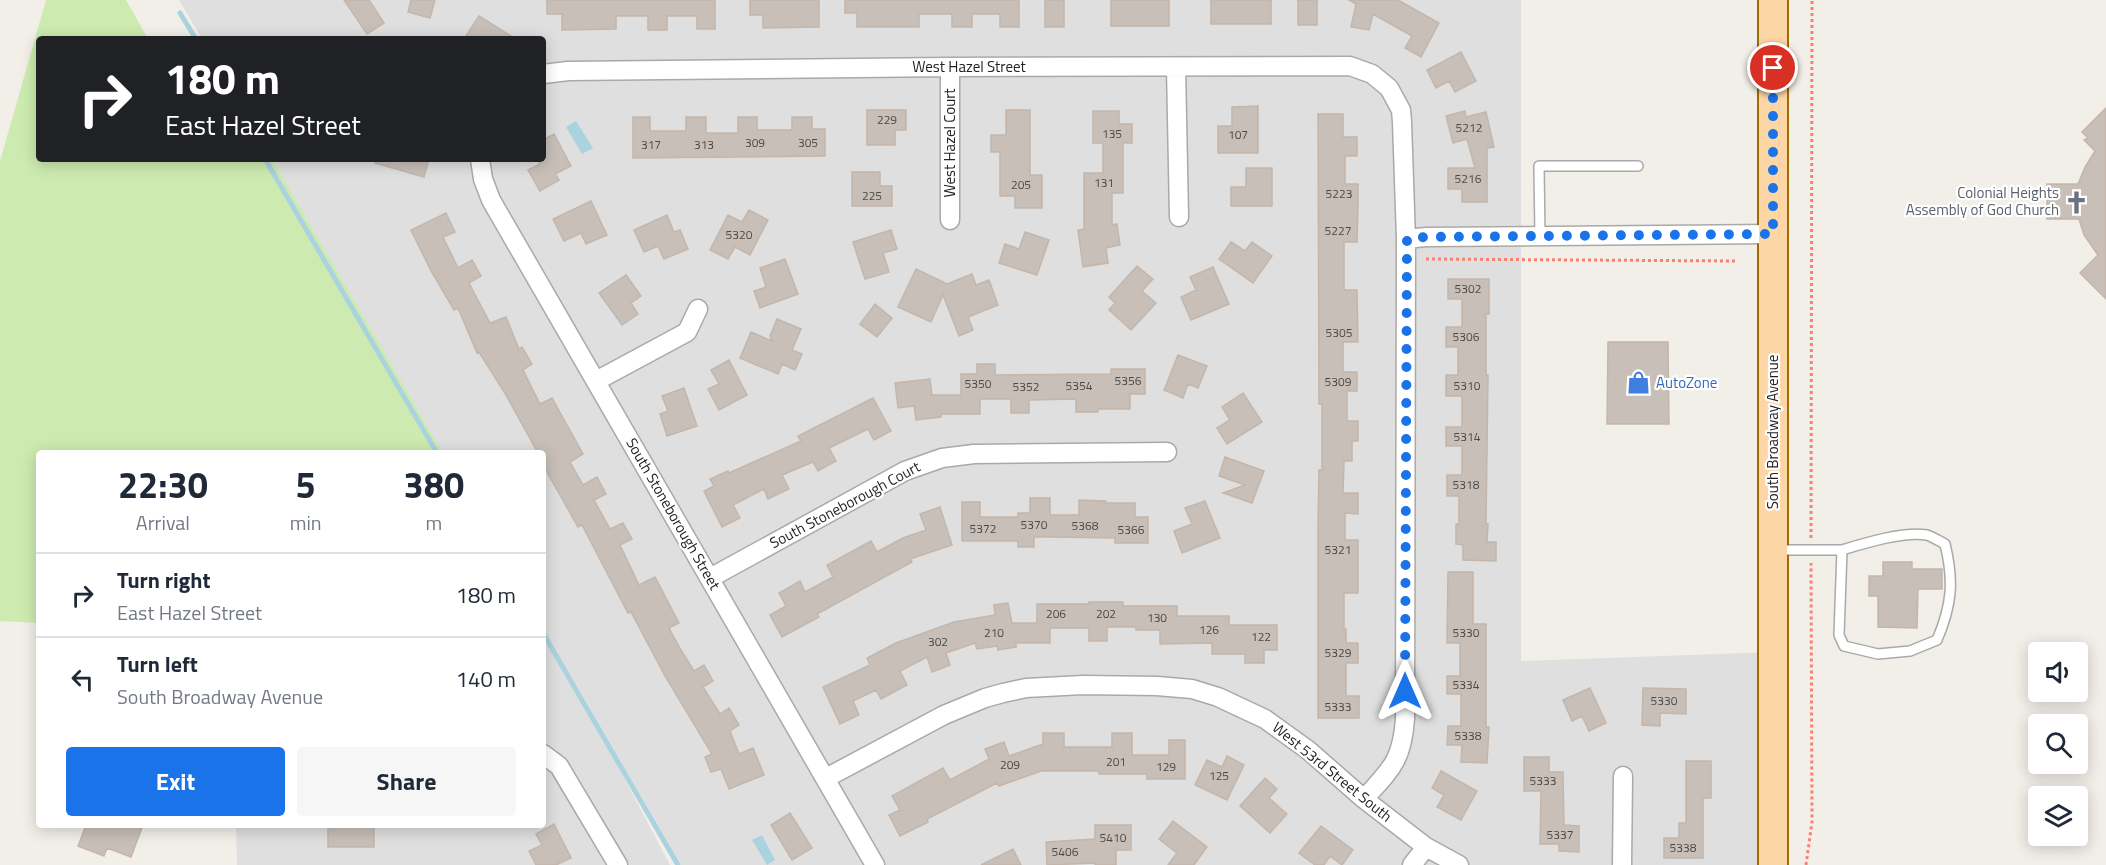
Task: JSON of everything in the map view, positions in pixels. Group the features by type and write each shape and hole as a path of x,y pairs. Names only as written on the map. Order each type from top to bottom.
{"main road":[{"name":"South Broadway Avenue","path":"1773,0 1773,865"}],"street":[{"name":"West Hazel Street","path":"546,74 568,71 950,67 1350,66 1372,74 1389,88 1398,104 1401,116 1407,239"},
{"name":"West Hazel Court","path":"950,67 950,220"},
{"path":"1176,67 1179,217"},
{"name":"South Stoneborough Street","path":"480,162 483,179 491,200 875,865"},
{"path":"1364,799 1393,767 1403,742 1405,719 1407,239 1773,234"},
{"path":"596,381 687,332 698,309"},
{"name":"South Stoneborough Court","path":"710,578 905,471 937,459 974,454 1167,452"},
{"name":"West 53rd Street South","path":"826,778 944,715 985,698 1026,688 1157,686 1192,689 1218,697 1265,719 1308,750 1364,799 1426,847 1459,865"},
{"path":"546,756 559,766 618,865"},
{"path":"1622,865 1623,776"},
{"path":"1412,865 1426,847"}],"lane":[{"path":"1540,237 1539,166 1638,166"},
{"path":"1773,550 1842,550 1876,539 1904,536 1928,536 1945,544 1951,578 1951,599 1946,620 1937,640 1910,651 1878,654 1844,646 1839,635 1842,550"}],"path":[{"path":"1806,865 1812,822 1812,0"},
{"path":"1426,259 1736,261"}],"shaded area":[{"path":"179,0 1521,0 1521,661 1773,652 1774,865 681,865 567,669 670,865 237,865 236,828 546,828 546,450 440,450 273,162 546,162 546,36 200,36"}],"green space":[{"path":"46,0 126,0 146,36 36,36 36,162 274,162 441,450 36,450 36,623 0,621 0,161"}],"water":[{"path":"576,121 593,148 582,154 566,127"},
{"path":"762,835 775,860 767,865 752,840"}],"building":[{"path":"344,0 369,0 384,23 367,34"},
{"path":"411,0 435,0 430,18 408,12"},
{"path":"547,0 715,0 715,29 697,29 697,16 667,16 667,30 648,30 648,16 616,16 616,29 562,30 562,14 547,14"},
{"path":"750,0 819,0 819,27 763,28 763,15 750,15"},
{"path":"845,0 1019,0 1019,27 1000,27 1000,14 972,14 972,27 952,27 952,14 919,14 919,27 857,27 857,13 845,13"},
{"path":"1045,0 1064,0 1064,27 1045,27"},
{"path":"1111,0 1169,0 1169,26 1111,26"},
{"path":"1211,0 1271,0 1271,24 1211,24"},
{"path":"1298,0 1317,0 1317,25 1298,25"},
{"path":"1349,0 1398,0 1439,23 1421,57 1405,48 1412,36 1373,14 1369,30 1351,27 1356,4"},
{"path":"479,16 511,36 466,36"},
{"path":"1461,52 1476,81 1455,92 1449,81 1436,88 1427,70"},
{"path":"1258,106 1258,153 1218,153 1218,126 1232,126 1232,107"},
{"name":"Colonial Heights Assembly of God Church","path":"2106,108 2106,299 2080,273 2098,255 2084,235 2079,219 2047,219 2047,184 2078,184 2095,151 2084,140 2088,138 2082,132"},
{"path":"867,110 906,110 906,130 895,130 895,145 867,145"},
{"path":"1006,110 1030,110 1030,175 1042,175 1042,208 1015,208 1015,196 1000,196 1000,152 991,152 991,135 1006,135"},
{"path":"1093,111 1119,111 1119,124 1132,124 1132,143 1123,143 1123,193 1112,193 1112,225 1117,224 1120,245 1106,248 1108,263 1083,267 1078,230 1084,229 1084,173 1103,173 1103,143 1093,143"},
{"path":"1465,111 1466,117 1486,112 1494,147 1487,148 1487,202 1462,202 1462,189 1448,189 1448,168 1475,168 1467,139 1453,143 1446,116"},
{"path":"1318,114 1343,114 1343,137 1357,137 1357,156 1345,156 1345,184 1358,184 1358,205 1357,242 1344,242 1344,290 1357,290 1358,342 1343,342 1343,372 1357,372 1357,391 1347,391 1347,421 1358,421 1358,441 1352,441 1352,461 1344,461 1343,493 1358,493 1358,514 1345,513 1345,540 1358,540 1358,593 1344,593 1344,629 1346,629 1346,643 1358,643 1358,663 1346,663 1346,696 1359,696 1359,718 1318,718 1318,525 1319,470 1322,470 1322,404 1319,404"},
{"path":"633,117 650,117 650,131 686,131 686,117 706,117 706,133 738,133 738,117 757,117 757,130 792,130 792,117 812,117 812,129 825,129 825,156 633,158"},
{"path":"554,134 571,166 555,174 559,180 540,191 528,170 540,164 539,162 546,162 546,138"},
{"path":"375,162 428,162 424,177"},
{"path":"1246,168 1272,168 1272,206 1231,206 1231,187 1246,187"},
{"path":"852,172 880,172 880,186 892,186 892,206 852,206"},
{"path":"591,201 607,235 586,244 581,233 564,241 553,219"},
{"path":"749,210 768,220 750,255 735,247 728,259 710,250 728,215 742,222"},
{"path":"446,213 455,232 443,237 458,268 472,260 481,276 469,283 490,323 506,317 519,349 522,347 532,364 523,370 540,404 552,398 583,454 570,462 583,485 597,477 606,494 594,500 610,529 623,523 632,539 620,545 639,585 655,577 679,623 669,628 681,650 694,671 704,665 713,681 703,687 720,714 729,708 739,725 730,731 739,754 753,748 764,775 729,789 721,769 711,772 705,757 712,754 665,676 631,612 628,613 582,525 578,527 546,470 546,450 536,450 506,395 479,352 477,353 458,308 454,310 411,230"},
{"path":"667,215 674,232 680,230 688,249 664,259 658,246 644,252 634,230"},
{"path":"891,230 897,249 883,253 889,272 865,279 853,242"},
{"path":"1025,232 1049,240 1037,275 999,263 1005,244 1019,249"},
{"path":"1231,242 1245,251 1252,242 1272,256 1253,283 1219,259"},
{"path":"785,259 798,294 760,308 754,291 766,287 760,268"},
{"path":"1137,266 1153,279 1142,291 1156,303 1131,330 1109,310 1115,303 1109,297"},
{"path":"1213,267 1229,304 1191,320 1181,297 1196,290 1190,277"},
{"path":"916,269 947,284 972,274 976,285 989,280 998,305 968,317 973,330 959,336 943,295 931,322 898,307"},
{"path":"626,275 641,296 631,303 638,314 622,325 599,293"},
{"path":"1448,279 1489,279 1489,314 1486,314 1486,375 1488,375 1486,524 1488,524 1487,542 1496,542 1496,561 1463,560 1463,545 1456,544 1459,496 1447,496 1447,475 1462,475 1462,446 1446,446 1446,427 1462,427 1462,396 1446,396 1446,375 1458,375 1458,347 1446,347 1446,327 1462,327 1462,299 1448,299"},
{"path":"875,304 892,318 877,337 860,324"},
{"path":"777,319 801,329 792,350 802,354 795,370 782,364 778,374 740,358 751,332 772,341 770,336"},
{"name":"AutoZone","path":"1608,342 1668,342 1669,424 1607,424"},
{"path":"1178,355 1207,366 1198,388 1188,384 1183,398 1164,390"},
{"path":"729,360 747,395 719,410 708,389 719,384 711,370"},
{"path":"977,364 995,364 995,375 1111,374 1111,369 1145,369 1145,394 1130,394 1130,409 1098,409 1098,412 1076,412 1076,399 1029,400 1029,413 1011,413 1011,399 980,399 980,414 941,414 941,417 916,420 914,406 898,408 895,383 930,379 932,395 961,395 961,374 977,374"},
{"path":"684,388 697,426 667,436 660,414 668,411 662,396"},
{"path":"1243,393 1262,422 1227,444 1217,428 1230,420 1222,407"},
{"path":"873,398 891,431 874,440 868,429 829,448 836,461 818,471 813,462 782,475 789,489 768,499 764,489 733,505 740,518 722,527 704,491 714,486 710,479 801,441 798,436"},
{"path":"1225,457 1264,471 1252,503 1223,493 1245,485 1219,476"},
{"path":"1030,498 1050,498 1050,515 1079,515 1079,500 1135,503 1135,517 1148,517 1148,543 1115,543 1115,538 1034,537 1034,547 1018,547 1018,541 962,541 962,502 980,502 980,517 1018,517 1018,513 1030,513"},
{"path":"1205,501 1220,538 1182,553 1174,531 1192,524 1185,508"},
{"path":"940,507 952,545 910,559 912,562 817,614 819,617 782,637 770,615 786,606 779,593 800,581 805,592 833,577 827,565 871,541 877,552 903,538 926,530 920,514"},
{"path":"1883,562 1912,562 1912,569 1942,569 1942,589 1918,589 1917,628 1878,627 1878,596 1869,596 1869,576 1883,576"},
{"path":"1448,572 1473,572 1473,624 1486,624 1486,727 1489,727 1487,763 1461,762 1462,745 1447,745 1448,726 1461,726 1461,694 1447,694 1447,676 1460,676 1460,643 1447,643"},
{"path":"1089,602 1123,602 1123,606 1177,606 1177,616 1229,616 1229,625 1277,625 1277,650 1264,650 1264,663 1245,663 1245,654 1212,654 1212,643 1160,644 1160,630 1107,627 1107,641 1089,641 1089,628 1050,628 1050,643 1016,643 1016,647 998,650 997,646 977,649 975,643 946,653 950,665 932,672 927,657 900,671 907,685 881,699 876,690 853,701 859,715 840,724 823,687 870,665 867,658 896,643 954,622 995,615 994,605 1008,603 1012,623 1037,623 1037,604 1089,604"},
{"path":"1590,688 1606,723 1589,731 1582,716 1572,721 1563,700"},
{"path":"1643,688 1686,689 1686,714 1660,713 1660,726 1642,725"},
{"path":"1043,733 1064,733 1064,747 1112,747 1112,733 1132,733 1132,755 1169,755 1169,740 1185,740 1185,779 1147,779 1147,774 1099,774 1099,771 1041,771 999,786 997,783 927,819 928,822 900,836 889,815 900,810 892,796 943,768 950,780 989,759 985,749 1004,742 1009,756 1043,744"},
{"path":"1227,756 1244,765 1227,800 1195,785 1207,760 1222,767"},
{"path":"1524,757 1549,757 1549,772 1563,772 1564,825 1579,826 1579,852 1559,851 1559,844 1540,844 1541,791 1524,791"},
{"path":"1686,761 1711,761 1711,798 1703,798 1703,858 1664,858 1664,838 1679,838 1679,823 1686,823"},
{"path":"1441,771 1477,791 1461,820 1437,807 1444,795 1432,788"},
{"path":"1265,778 1277,789 1269,798 1287,814 1270,833 1240,806"},
{"path":"790,813 812,848 792,860 771,825"},
{"path":"1173,821 1207,847 1194,865 1168,865 1177,853 1159,839"},
{"path":"554,824 571,858 556,865 536,865 529,851 542,845 536,834"},
{"path":"1095,825 1131,825 1131,850 1116,850 1116,865 1095,865 1095,863 1047,865 1046,842 1095,839"},
{"path":"1321,826 1353,850 1342,865 1330,856 1324,865 1315,865 1299,853"},
{"path":"85,828 142,828 131,857 107,848 104,856 78,846"},
{"path":"328,828 374,828 374,847 328,847"},
{"path":"1013,849 1021,865 981,865"}],"waterway":[{"path":"180,13 194,36"},
{"path":"267,162 435,450"},
{"path":"546,638 678,865"}],"place":[{"name":"Colonial Heights Assembly of God Church","path":"2077,202"},
{"name":"AutoZone","path":"1638,383"}],"route":[{"path":"1405,691 1407,239 1773,234 1773,68"}]}
